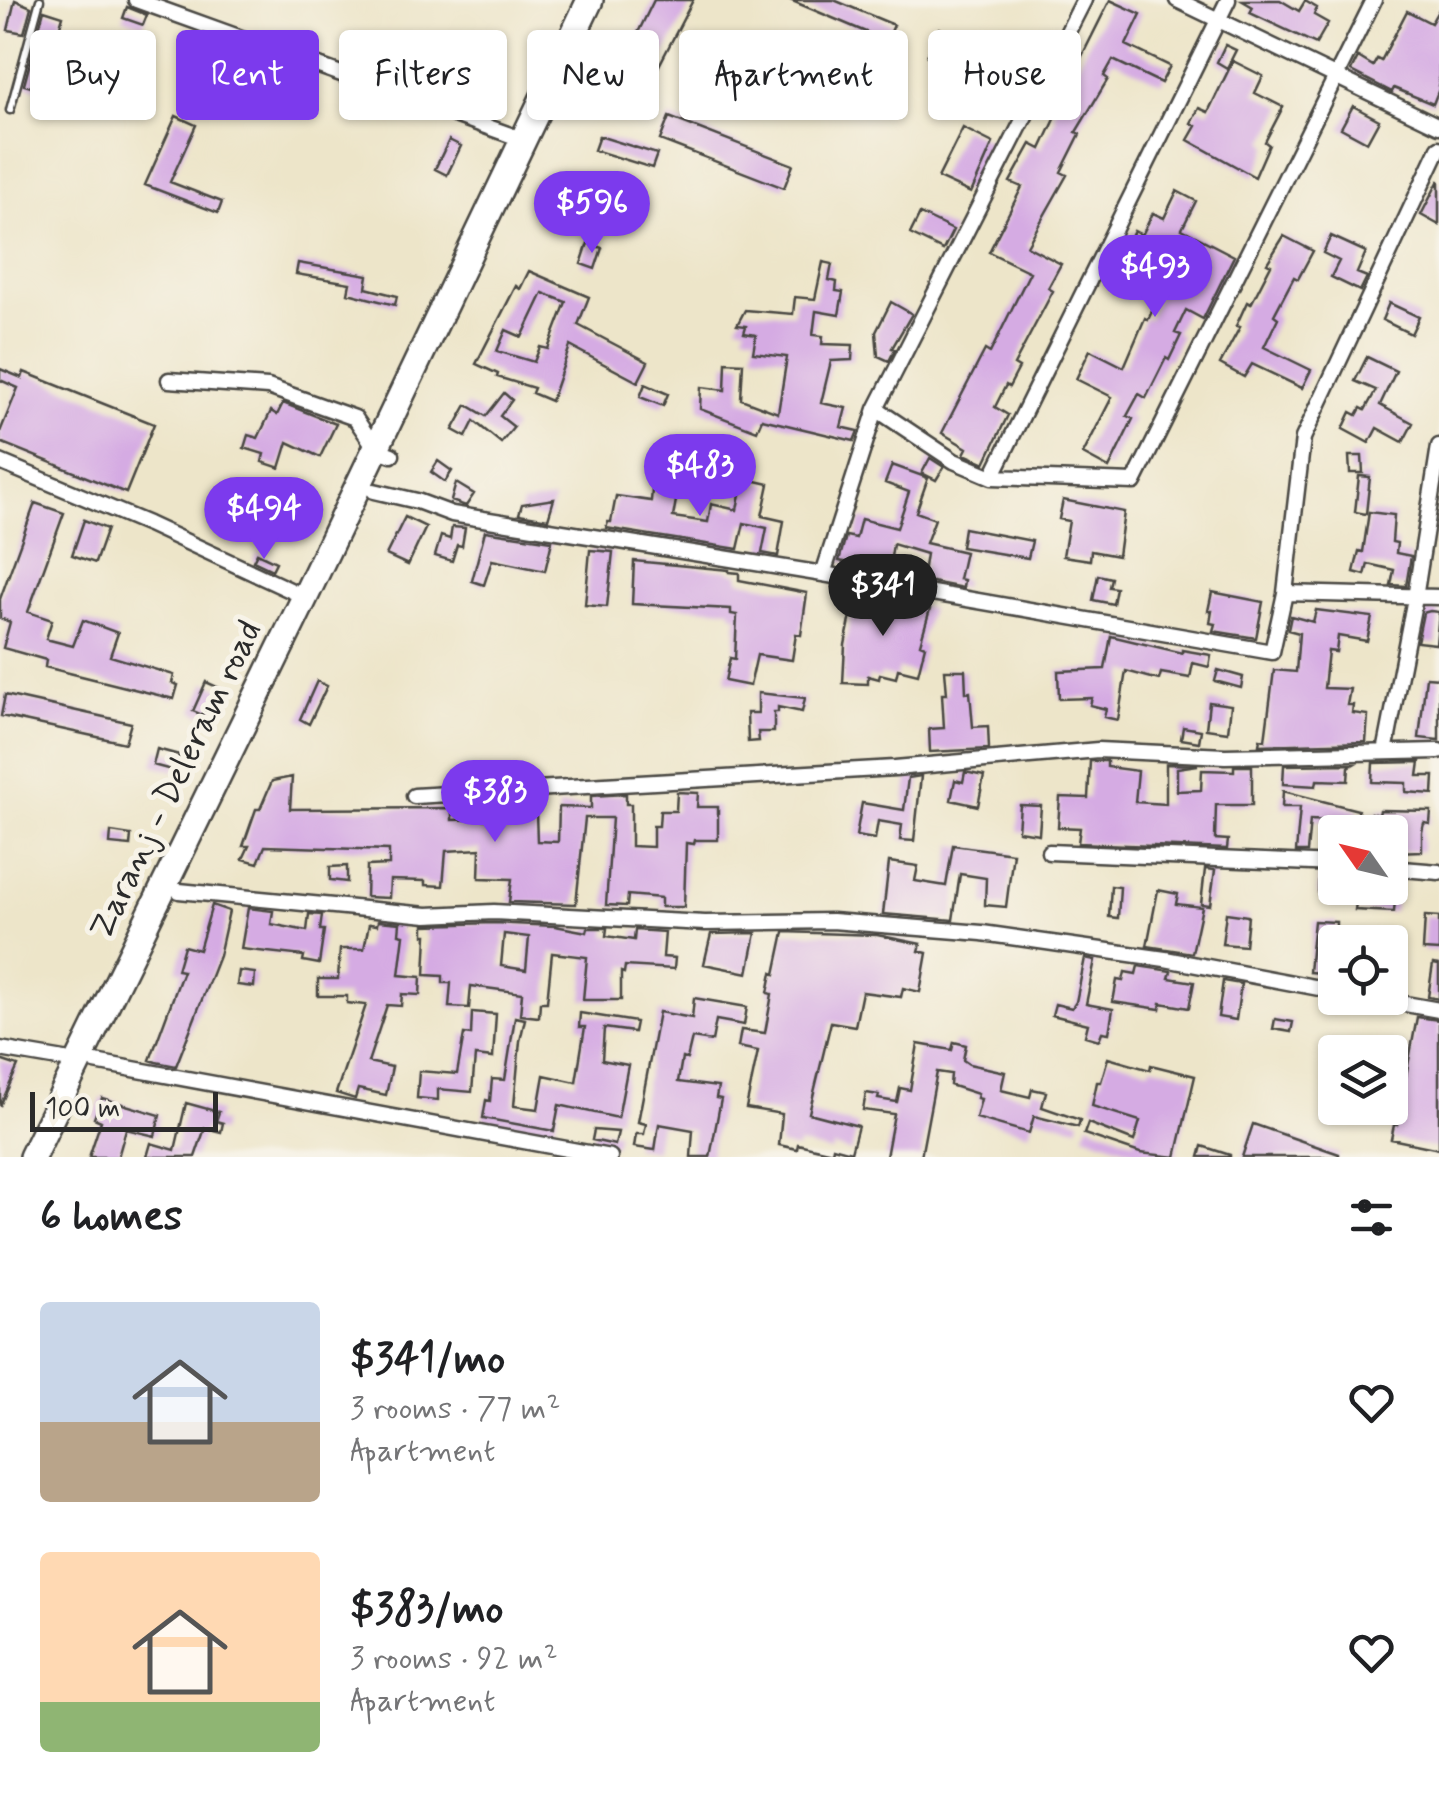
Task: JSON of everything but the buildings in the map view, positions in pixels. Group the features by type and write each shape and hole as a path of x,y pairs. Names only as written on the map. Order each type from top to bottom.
{"highway":[{"name":"Zaranj - Deleram road","path":"32,1157 180,891 374,491 384,452 590,0"},
{"name":"Zaranj - Deleram road","path":"50,1157 85,1062 305,598 384,452 608,0"}],"street":[{"path":"136,0 524,140"},
{"path":"823,574 876,409 1084,0"},
{"path":"1177,0 1439,126"},
{"path":"992,478 1228,0"},
{"path":"876,409 954,461 992,478 1134,482 1374,0"},
{"path":"374,491 452,514 1272,652 1286,593 1304,438 1439,148"},
{"path":"169,380 268,387 354,418 384,452"},
{"path":"1385,752 1416,598 1439,446"},
{"path":"0,462 148,524 305,598"},
{"path":"1286,593 1439,597"},
{"path":"414,796 896,768 1098,750 1226,756 1439,751"},
{"path":"1049,852 1318,863"},
{"path":"1408,869 1439,872"},
{"path":"180,891 428,915 494,912 705,923 832,921 982,933 1165,959 1318,987"},
{"path":"1408,1004 1439,1010"},
{"path":"0,1049 610,1157"}],"lane":[{"path":"10,110 40,0"}]}
